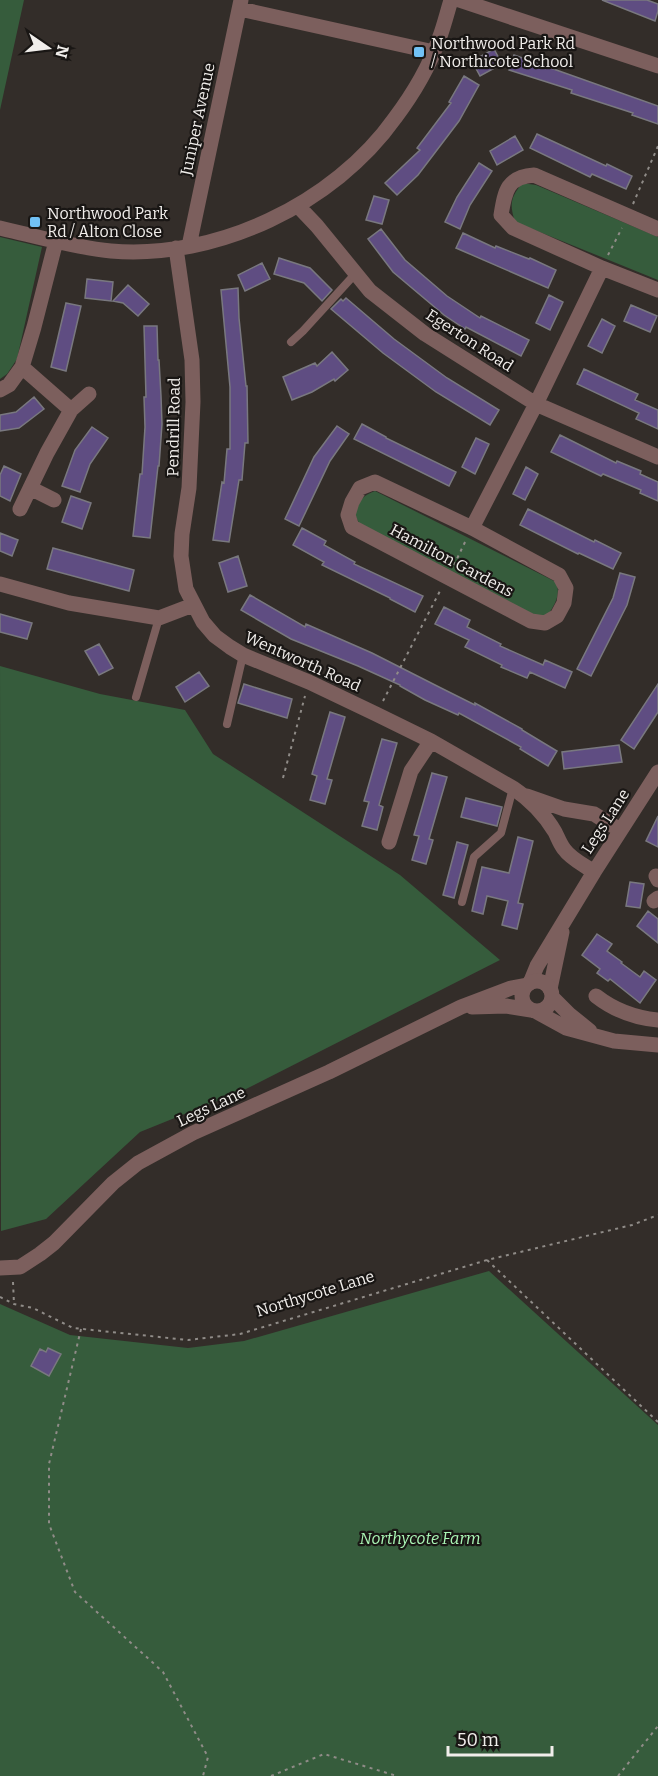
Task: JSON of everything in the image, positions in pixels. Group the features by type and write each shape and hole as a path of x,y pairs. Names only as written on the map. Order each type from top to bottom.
{"street":[{"path":"0,228 110,251 182,248 250,229 273,220 298,206 341,175 382,136 414,90 434,51 451,0"},
{"path":"459,0 658,66"},
{"path":"240,4 434,51"},
{"name":"Juniper Avenue","path":"182,248 240,4"},
{"path":"658,229 534,175 521,176 510,183 501,215 513,228 658,290"},
{"name":"Egerton Road","path":"298,206 370,291 425,334 536,404 658,457"},
{"path":"0,390 9,385 22,367 56,241"},
{"name":"Pendrill Road","path":"182,248 192,360 193,402 189,488 181,556 186,589 193,605"},
{"path":"472,528 602,268"},
{"path":"22,367 71,410"},
{"path":"20,509 71,410 89,394"},
{"name":"Hamilton Gardens","path":"375,482 472,528 560,575 566,588 564,603 557,616 545,623 531,621 352,527 348,515 360,488 375,482"},
{"path":"30,488 54,500"},
{"path":"0,584 69,603 159,618 193,605"},
{"name":"Wentworth Road","path":"193,605 215,636 243,655 309,682 431,741 518,792 564,809 594,814 620,830"},
{"path":"389,842 411,771 431,741"},
{"name":"Legs Lane","path":"6,1268 20,1267 54,1243 113,1183 138,1163 194,1133 329,1072 461,1007 511,988 529,984 537,966 594,872 658,772"},
{"name":"Wentworth Road","path":"518,792 542,814 554,830 563,849 594,872"},
{"name":"Legs Lane","path":"551,993 565,920"},
{"path":"595,1035 568,1014 541,982 529,984 523,994 527,1007 566,1028 614,1041 658,1045"},
{"path":"533,1010 541,1011 547,1008 551,1003 551,993"},
{"path":"596,996 609,1006 627,1014 658,1020"},
{"name":"Legs Lane","path":"461,1007 506,1006 533,1010"}],"lane":[{"path":"291,342 356,273"},
{"path":"136,697 159,618"},
{"path":"227,724 243,655"},
{"path":"462,902 474,857 501,832 518,792"}],"path":[{"path":"376,714 472,528"},
{"path":"283,778 309,682"},
{"name":"Northycote Lane","path":"0,1297 14,1304 33,1308 73,1328 188,1340 240,1334 487,1260 632,1225 658,1215"},
{"path":"487,1260 658,1422"},
{"path":"6,1268 14,1304"},
{"path":"81,1329 49,1464 49,1524 75,1592 163,1672 208,1757 203,1776"},
{"path":"618,1776 658,1726"},
{"path":"271,1776 324,1754 397,1776"}],"green space":[{"path":"0,0 24,0 0,110"},
{"path":"522,183 536,185 658,237 658,280 515,222 512,201"},
{"path":"0,237 42,247 17,359 7,374 0,379"},
{"path":"375,491 556,582 558,595 548,615 538,617 360,525 355,515 358,506 364,497"},
{"path":"0,666 100,694 185,710 213,754 400,875 500,960 244,1090 140,1132 46,1219 1,1231"},
{"name":"Northycote Farm","path":"489,1271 658,1425 658,1776 0,1776 0,1304 70,1335 188,1348 244,1341"}],"building":[{"path":"602,0 647,0 658,4 658,11 655,21"},
{"path":"494,49 502,64 480,76 472,61"},
{"path":"514,55 658,106 658,124 632,115 633,113 571,93 572,90 509,70"},
{"path":"464,76 479,85 459,121 418,175 397,195 385,183 420,150 417,148 451,103 449,102"},
{"path":"537,134 632,176 626,189 592,174 590,177 530,148"},
{"path":"515,136 523,150 497,165 490,151"},
{"path":"479,163 492,171 470,205 460,229 445,222 457,197"},
{"path":"374,196 389,200 382,224 366,220"},
{"path":"381,229 405,260 447,296 480,318 481,316 529,340 521,356 466,327 465,329 444,315 393,272 368,239"},
{"path":"463,233 495,248 496,246 530,258 556,270 548,288 456,248"},
{"path":"279,258 310,268 332,290 322,301 304,283 274,274"},
{"path":"262,263 270,279 245,291 238,275"},
{"path":"87,279 113,282 111,301 85,298"},
{"path":"128,285 149,304 138,316 123,303 113,301"},
{"path":"238,288 247,386 248,443 245,443 242,480 239,480 229,542 213,540 222,482 224,483 227,449 230,449 230,387 221,290"},
{"path":"549,295 563,302 550,330 536,323"},
{"path":"346,298 394,339 447,378 499,410 490,425 436,392 383,353 331,309 341,299 343,301"},
{"path":"66,303 81,306 66,371 51,367"},
{"path":"631,305 657,316 650,332 624,321"},
{"path":"602,319 615,326 602,353 588,346"},
{"path":"144,326 157,326 162,424 150,538 133,536 140,474 142,474 145,427"},
{"path":"332,352 348,370 335,381 334,379 292,400 283,377 315,363 317,366"},
{"path":"584,369 638,394 635,400 658,410 658,429 636,419 639,413 577,384"},
{"path":"34,397 44,409 19,428 0,431 0,415 16,412"},
{"path":"362,424 456,472 449,486 354,439"},
{"path":"337,426 349,434 330,461 299,526 285,519 314,457"},
{"path":"92,427 108,438 90,464 80,492 62,486 75,450"},
{"path":"560,435 616,463 617,461 641,471 640,474 658,482 658,501 640,493 641,490 603,474 601,476 551,452"},
{"path":"476,438 489,444 475,474 462,467"},
{"path":"4,466 21,474 10,501 0,496 0,475"},
{"path":"526,467 538,474 525,500 513,494"},
{"path":"71,496 91,503 82,529 62,522"},
{"path":"528,509 621,553 613,569 520,525"},
{"path":"302,528 326,541 324,545 355,562 354,564 423,596 415,612 322,565 324,562 293,545"},
{"path":"0,533 18,540 12,556 0,551"},
{"path":"53,548 134,570 129,591 47,569"},
{"path":"238,556 247,586 228,592 219,563"},
{"path":"620,573 635,577 627,605 591,676 577,669 613,598"},
{"path":"250,595 305,627 306,624 372,653 475,705 475,703 557,751 548,766 520,749 521,747 459,713 458,715 425,700 400,685 358,666 291,639 241,610"},
{"path":"444,607 470,620 467,627 501,644 500,646 543,665 545,660 572,672 565,688 530,672 527,678 465,647 469,640 435,624"},
{"path":"0,614 32,623 27,639 0,632"},
{"path":"99,644 113,668 99,675 85,651"},
{"path":"199,672 209,686 185,702 176,687"},
{"path":"244,684 292,699 287,718 238,703"},
{"path":"658,684 658,712 634,749 621,740"},
{"path":"330,712 345,717 327,779 332,780 325,804 310,800 317,776 312,774"},
{"path":"382,739 397,743 379,805 383,807 377,830 362,826 369,802 364,801"},
{"path":"619,745 622,762 564,769 562,752"},
{"path":"432,773 447,777 429,839 433,840 426,864 412,860 419,836 414,835"},
{"path":"466,798 502,807 497,826 461,817"},
{"path":"658,816 658,847 646,841"},
{"path":"518,837 533,841 518,903 523,904 517,929 502,925 508,901 487,896 483,914 472,911 482,867 509,873"},
{"path":"457,842 468,845 454,898 443,895"},
{"path":"630,882 644,884 640,908 626,906"},
{"path":"648,911 658,919 658,943 637,926"},
{"path":"597,934 612,944 607,951 621,963 640,977 644,971 656,980 640,1003 610,979 608,981 597,973 600,969 582,955"},
{"path":"48,1348 61,1354 49,1376 31,1366 40,1349 46,1352"}],"place":[{"name":"Northwood Park Rd / Northicote School","path":"419,52"},
{"name":"Northwood Park Rd / Alton Close","path":"35,222"}]}
